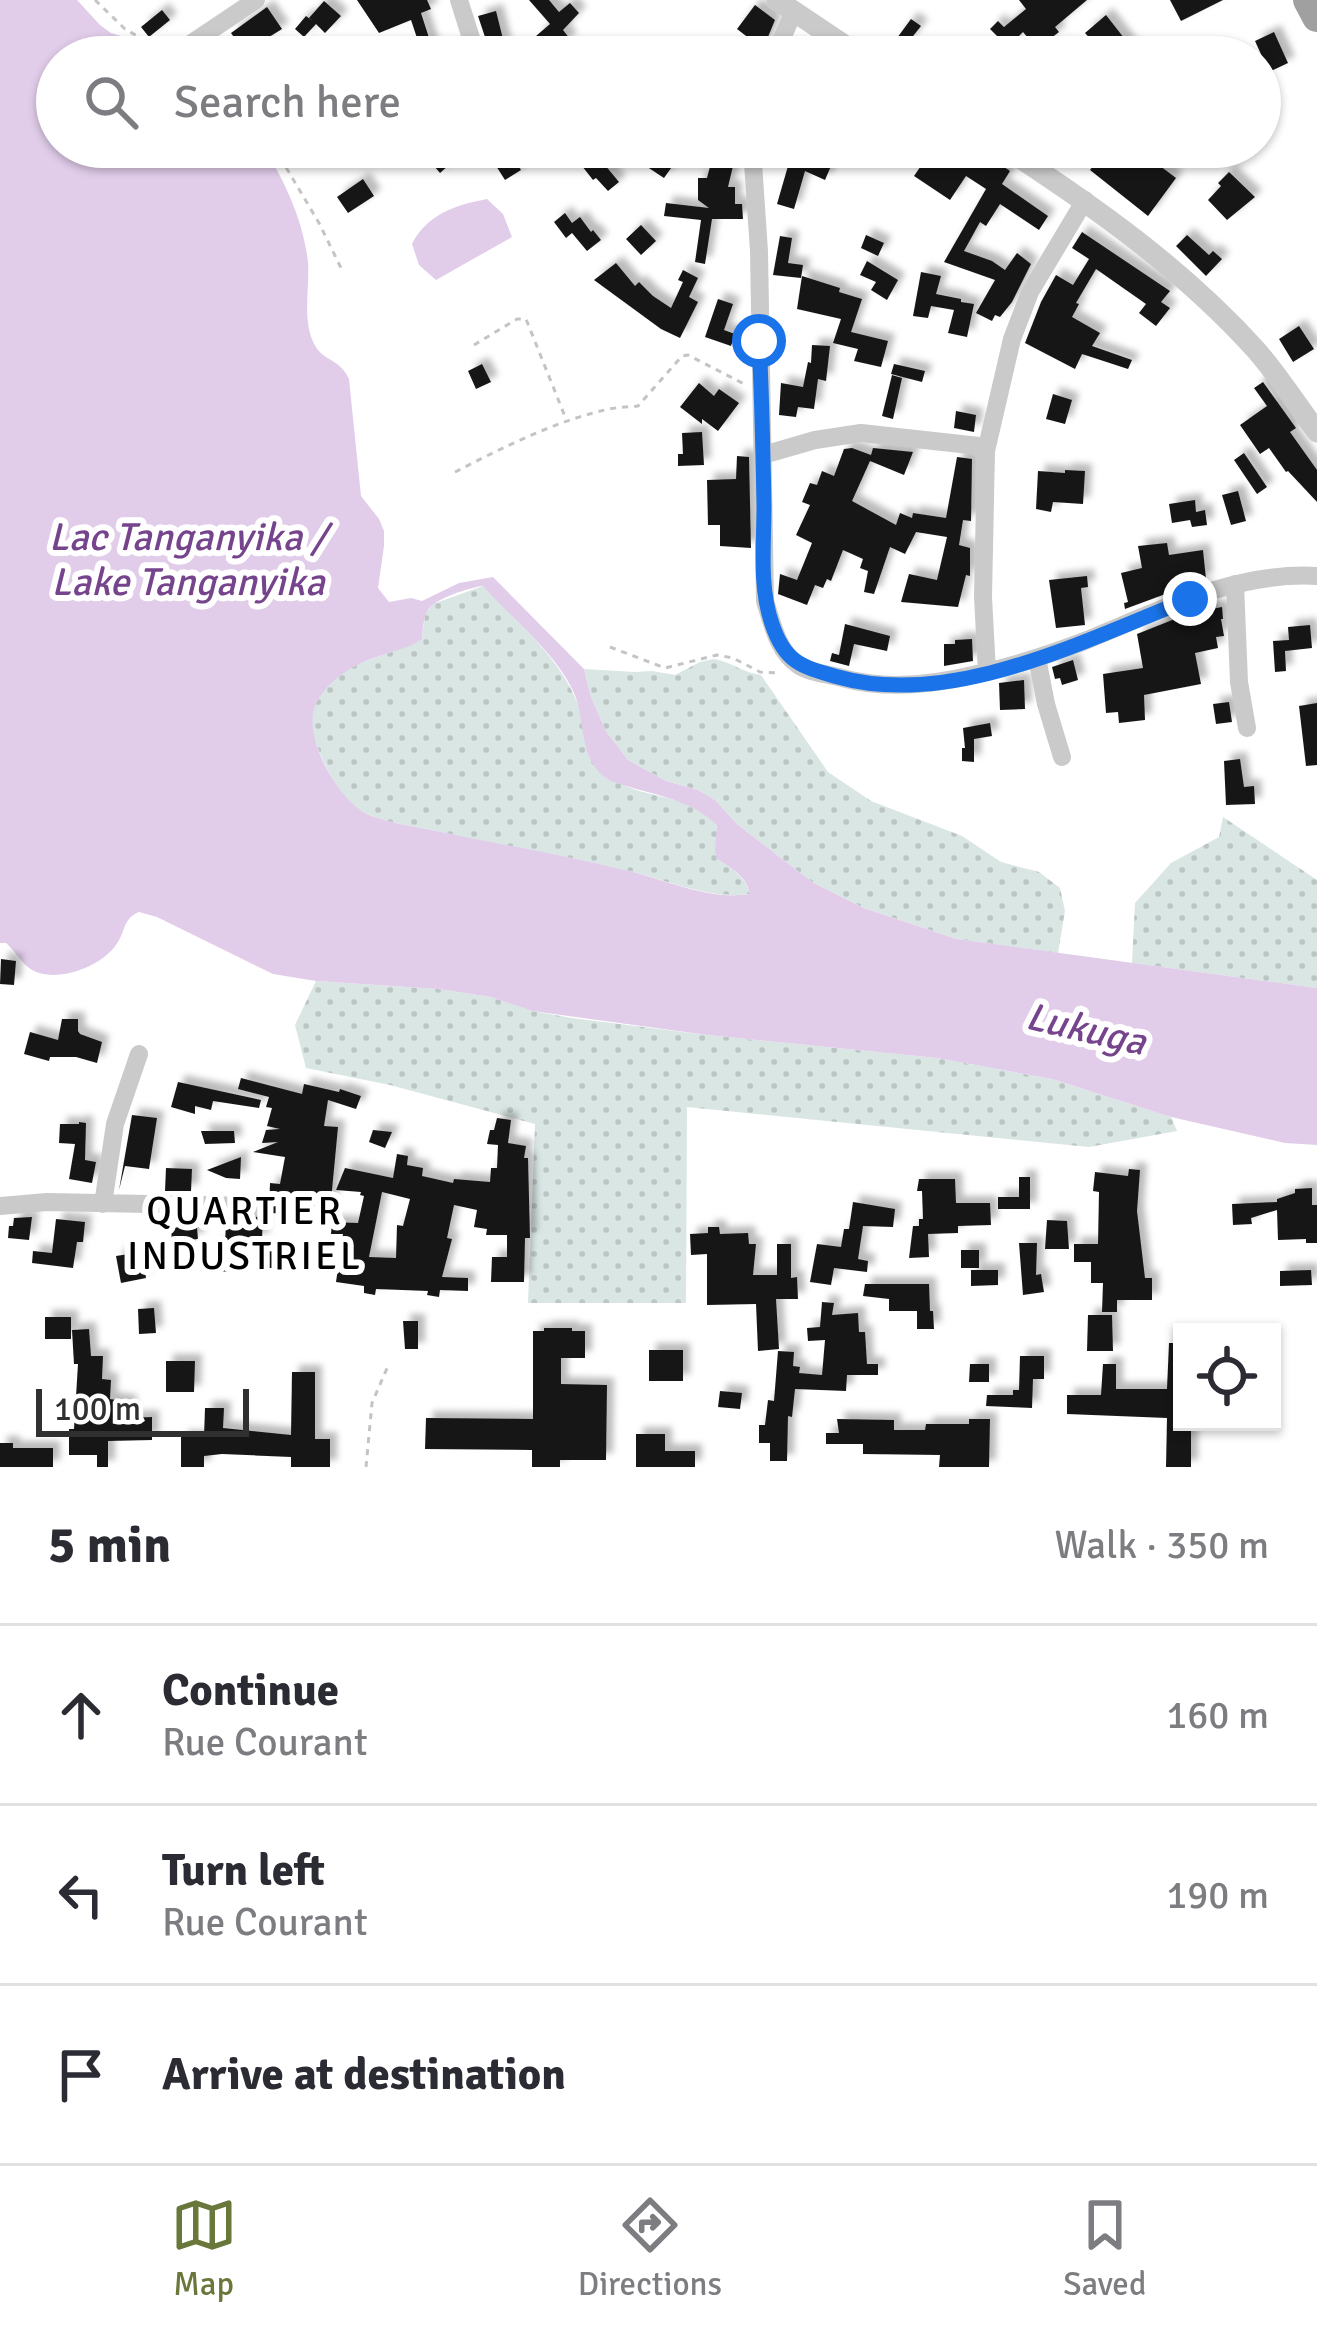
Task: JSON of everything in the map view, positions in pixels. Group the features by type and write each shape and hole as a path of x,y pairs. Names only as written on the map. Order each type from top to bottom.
{"highway":[{"path":"1308,0 1317,17"}],"street":[{"path":"202,36 256,0"},
{"path":"459,0 470,36"},
{"path":"785,7 830,36"},
{"path":"755,168 765,601 784,650 799,666 854,681 916,686 1037,658 1234,584 1317,576"},
{"path":"1035,168 1085,200 1191,284 1258,353 1317,432"},
{"path":"987,672 983,597 986,451 1012,340 1030,292 1085,200"},
{"path":"763,455 861,433 979,446 986,451"},
{"path":"1234,584 1239,682 1247,728"},
{"path":"1037,658 1062,757"},
{"path":"103,1204 115,1124 139,1054"},
{"path":"0,1206 47,1202 251,1206"}],"path":[{"path":"95,0 138,36"},
{"path":"286,168 343,272"},
{"path":"474,345 518,319 526,320 566,421"},
{"path":"455,472 566,421 638,406 682,356 761,394"},
{"path":"610,647 665,668 717,655 760,672 782,673 799,666"},
{"path":"366,1467 371,1403 388,1366"}],"shaded area":[{"path":"483,586 564,676 578,705 587,746 601,767 625,785 707,814 718,835 717,859 741,877 750,894 703,891 391,822 369,815 344,797 312,729 322,692 345,671 422,639 425,614 433,604"},
{"path":"714,659 761,675 828,772 871,801 962,836 1001,862 1039,872 1060,888 1065,911 1058,953 957,939 864,908 812,882 737,824 715,800 628,760 606,731 584,669 675,675"},
{"path":"1223,817 1317,880 1317,988 1132,963 1135,903 1171,863 1219,837"},
{"path":"316,981 438,989 572,1018 937,1058 1052,1079 1171,1117 1177,1131 1089,1147 687,1107 686,1303 528,1303 535,1124 306,1068 295,1025"}],"water":[{"name":"Lac Tanganyika / Lake Tanganyika","path":"0,0 77,0 100,25 121,36 36,36 36,168 276,168 306,246 311,338 319,352 349,379 361,496 384,531 378,588 389,602 422,601 459,583 493,577 584,669 606,731 628,760 715,800 737,824 812,882 864,908 957,939 1317,988 1317,1145 1285,1143 1171,1117 1052,1079 937,1058 707,1035 532,1011 491,997 438,989 273,974 139,912 127,921 111,951 67,974 32,970 6,943 0,943","holes":["483,586 545,650 574,693 588,754 599,772 709,818 717,826 717,859 742,877 750,894 703,892 602,865 391,822 365,813 333,780 313,732 321,695 351,668 422,639 426,613 437,602"]},
{"path":"487,199 503,214 512,237 436,280 419,265 412,244 418,234 444,212"}],"building":[{"path":"357,0 427,0 431,9 421,13 428,36 416,36 411,20 379,33"},
{"path":"529,0 549,0 559,12 570,3 579,13 563,30 568,36 536,36 550,24"},
{"path":"1019,0 1087,0 1055,27 1059,32 1054,36 1023,32 997,36 990,29 998,21 1004,27 1026,9"},
{"path":"1170,0 1223,0 1181,21"},
{"path":"324,1 341,16 325,33 316,24 303,36 295,29 306,16 314,22 309,18"},
{"path":"755,5 775,20 768,36 746,36 737,29"},
{"path":"267,7 282,29 271,36 231,33"},
{"path":"162,10 170,20 150,36 141,27"},
{"path":"496,11 502,36 485,36 478,16"},
{"path":"1106,15 1122,36 1088,36 1085,33"},
{"path":"911,19 921,26 913,36 898,36"},
{"path":"497,168 520,168 521,170 505,180"},
{"path":"584,168 607,168 619,182 608,191"},
{"path":"649,168 671,168 664,178"},
{"path":"710,168 732,168 728,187 735,187 735,204 742,204 743,219 712,219 705,264 695,262 701,220 664,216 666,203 709,208 698,200 698,178 707,178"},
{"path":"787,168 830,168 825,180 805,171 794,209 777,204"},
{"path":"919,168 1006,168 1010,171 1002,184 1048,216 1039,230 1000,204 986,226 980,222 964,251 1005,270 1017,253 1031,264 1000,317 995,315 992,321 976,313 995,280 944,262 986,189 966,176 950,200 914,176"},
{"path":"1163,168 1176,178 1148,216 1090,170"},
{"path":"1229,172 1255,197 1227,220 1208,200"},
{"path":"363,179 374,196 348,213 337,197"},
{"path":"565,213 572,223 580,217 601,240 587,251 572,233 566,238 554,222"},
{"path":"641,225 656,241 641,255 626,239"},
{"path":"1082,232 1170,291 1161,302 1170,308 1156,326 1139,313 1146,304 1096,269 1076,303 1072,317 1100,333 1092,346 1132,360 1128,369 1082,354 1075,369 1025,343 1056,275 1073,285 1089,259 1072,248"},
{"path":"866,235 884,243 878,256 861,248"},
{"path":"1187,235 1209,255 1213,251 1222,259 1206,276 1176,246"},
{"path":"780,236 792,238 788,263 803,265 801,278 773,275"},
{"path":"867,261 898,280 887,300 871,290 876,282 860,275"},
{"path":"616,263 635,286 639,282 671,308 683,282 678,280 683,270 698,278 689,297 698,302 680,338 594,280"},
{"path":"921,272 941,276 936,294 974,304 967,337 948,333 954,310 931,306 928,318 913,316"},
{"path":"802,276 862,299 851,332 888,341 881,367 854,361 858,349 833,343 841,319 797,309"},
{"path":"718,299 733,304 724,330 735,334 731,346 705,337"},
{"path":"1299,326 1314,349 1293,362 1279,339"},
{"path":"812,345 830,346 826,381 818,379 814,409 798,407 796,417 779,415 781,383 803,387"},
{"path":"482,364 491,382 476,389 468,371"},
{"path":"894,364 925,371 922,382 891,374"},
{"path":"892,375 902,378 893,419 882,416"},
{"path":"1263,382 1296,428 1290,432 1317,470 1317,502 1269,448 1260,454 1240,425 1267,406 1254,388"},
{"path":"699,383 714,396 719,389 739,403 718,431 680,407"},
{"path":"1053,394 1072,400 1065,424 1046,419"},
{"path":"956,411 976,415 974,432 954,428"},
{"path":"702,432 704,465 678,466 682,433"},
{"path":"873,448 913,452 904,475 870,461 852,501 896,525 900,513 912,518 913,513 946,518 957,457 972,459 971,521 963,520 959,545 970,548 970,576 966,575 958,607 901,602 909,574 937,580 947,537 916,532 905,554 890,547 874,594 864,592 868,571 860,568 863,559 843,550 831,581 827,579 823,588 815,585 807,605 778,594 780,574 797,580 812,543 796,535 810,505 802,502 810,483 817,485 822,471 834,476 844,449 871,455"},
{"path":"1244,453 1267,487 1257,494 1234,460"},
{"path":"737,456 749,457 751,548 720,546 720,525 708,525 707,480 736,479"},
{"path":"1038,471 1085,471 1083,504 1053,502 1051,512 1036,509"},
{"path":"1238,491 1246,521 1231,525 1222,495"},
{"path":"1195,500 1196,512 1205,510 1207,525 1192,527 1190,520 1172,523 1169,504"},
{"path":"1167,543 1169,555 1203,550 1206,579 1125,609 1128,602 1121,573 1142,568 1138,546"},
{"path":"1087,576 1088,587 1081,588 1085,625 1056,628 1049,580"},
{"path":"1222,607 1224,636 1216,637 1218,648 1195,653 1201,684 1144,695 1145,720 1119,723 1118,712 1106,713 1103,674 1143,668 1137,634 1190,613"},
{"path":"845,624 890,636 887,651 854,644 849,666 830,661 832,653 839,655"},
{"path":"1310,625 1312,648 1285,651 1286,671 1275,672 1273,641 1289,640 1288,627"},
{"path":"972,639 973,661 944,666 944,644"},
{"path":"1073,660 1078,680 1062,685 1052,667"},
{"path":"1024,680 1025,709 1000,710 999,683"},
{"path":"1229,702 1232,722 1216,724 1213,704"},
{"path":"1317,703 1317,765 1306,766 1299,706"},
{"path":"990,723 992,736 974,739 974,762 962,761 963,728"},
{"path":"1240,759 1244,787 1254,786 1255,804 1226,805 1224,761"},
{"path":"1,959 16,961 14,985 0,984"},
{"path":"62,1019 78,1019 80,1034 102,1042 97,1063 76,1057 50,1057 49,1061 24,1054 30,1032 58,1040"},
{"path":"241,1078 302,1094 304,1084 361,1096 356,1109 328,1100 324,1126 338,1127 330,1211 269,1213 270,1183 280,1184 285,1157 253,1152 278,1142 262,1143 266,1130 280,1129 267,1126 272,1108 266,1107 269,1097 238,1089"},
{"path":"178,1082 261,1100 259,1108 213,1101 211,1110 195,1106 195,1114 171,1107"},
{"path":"132,1115 157,1118 149,1169 125,1166 119,1190"},
{"path":"497,1118 511,1120 508,1143 526,1146 530,1238 525,1238 524,1282 491,1282 492,1257 507,1257 507,1235 486,1235 487,1229 474,1227 477,1210 454,1205 447,1238 452,1239 442,1277 468,1278 468,1291 440,1290 439,1297 427,1295 428,1291 376,1289 375,1295 364,1293 364,1286 336,1282 343,1234 331,1234 332,1222 358,1223 364,1196 336,1190 345,1168 393,1178 397,1154 408,1156 407,1165 423,1168 422,1176 453,1183 454,1179 490,1182 491,1168 497,1168 498,1145 487,1144","holes":["382,1192 410,1199 403,1226 397,1225 396,1258 369,1257"]},
{"path":"86,1123 85,1160 96,1162 92,1183 69,1179 75,1144 59,1143 60,1124"},
{"path":"373,1130 392,1132 385,1148 369,1142"},
{"path":"201,1131 234,1131 235,1143 205,1144"},
{"path":"241,1157 240,1179 207,1170"},
{"path":"166,1168 192,1169 191,1191 165,1191"},
{"path":"1129,1169 1140,1170 1137,1211 1145,1278 1152,1278 1152,1300 1117,1300 1117,1312 1102,1312 1103,1283 1091,1283 1091,1262 1074,1262 1074,1244 1098,1244 1095,1172 1128,1176"},
{"path":"1019,1177 1030,1177 1030,1209 998,1209 998,1197 1019,1197"},
{"path":"919,1179 955,1179 956,1203 990,1203 991,1225 958,1226 958,1233 928,1234 929,1257 909,1258 913,1226 923,1219"},
{"path":"1312,1188 1317,1243 1278,1240 1277,1210 1251,1218 1252,1224 1233,1225 1232,1204 1277,1202 1295,1189"},
{"path":"853,1202 895,1209 893,1227 863,1226 858,1259 868,1261 867,1272 834,1268 831,1285 810,1282 817,1244 841,1247"},
{"path":"263,1214 262,1240 240,1239 238,1272 212,1271 214,1246 225,1247 226,1219"},
{"path":"32,1217 29,1240 8,1238 14,1218"},
{"path":"56,1219 85,1222 73,1268 32,1263 33,1251 52,1253"},
{"path":"1047,1220 1067,1221 1069,1249 1045,1249"},
{"path":"189,1224 189,1229 197,1228 198,1239 188,1240 187,1261 181,1261 179,1242 172,1242 171,1229"},
{"path":"708,1227 719,1227 720,1234 748,1233 749,1244 756,1244 753,1275 777,1275 777,1244 791,1244 791,1278 797,1277 798,1299 776,1299 779,1349 758,1351 756,1304 707,1305 707,1254 691,1255 690,1234 708,1233"},
{"path":"1019,1243 1037,1243 1036,1275 1041,1274 1044,1292 1023,1295"},
{"path":"264,1250 281,1250 280,1268 263,1268"},
{"path":"961,1250 979,1250 979,1268 961,1268"},
{"path":"142,1252 146,1278 121,1283 116,1256"},
{"path":"971,1270 998,1270 998,1285 971,1286"},
{"path":"1311,1270 1312,1285 1280,1286 1280,1271"},
{"path":"865,1284 929,1284 934,1329 917,1329 917,1311 889,1311 889,1299 863,1296"},
{"path":"822,1302 834,1303 832,1315 858,1313 867,1364 878,1364 878,1375 847,1375 846,1391 795,1389 792,1417 788,1416 787,1461 770,1461 770,1443 759,1443 759,1425 765,1425 768,1400 774,1401 778,1351 794,1352 793,1366 800,1367 799,1373 822,1375 825,1340 808,1341 807,1328 820,1327"},
{"path":"154,1308 156,1333 139,1334 138,1309"},
{"path":"1088,1315 1112,1315 1113,1351 1087,1351"},
{"path":"45,1317 71,1317 71,1339 45,1339"},
{"path":"403,1321 418,1321 418,1349 405,1349"},
{"path":"89,1329 91,1356 103,1356 102,1379 111,1380 110,1399 130,1402 129,1418 152,1417 152,1440 108,1441 108,1467 97,1467 97,1455 69,1455 78,1364 74,1364 72,1330"},
{"path":"533,1331 585,1331 585,1358 561,1358 561,1384 607,1385 606,1460 560,1460 560,1467 532,1467 532,1450 425,1449 426,1418 533,1419"},
{"path":"1169,1343 1173,1343 1173,1431 1191,1431 1191,1467 1166,1467 1167,1418 1067,1414 1067,1395 1101,1395 1103,1364 1116,1364 1116,1389 1167,1389"},
{"path":"649,1350 683,1350 683,1381 649,1381"},
{"path":"1020,1356 1044,1356 1044,1379 1033,1379 1032,1408 986,1406 987,1395 1013,1395 1013,1390 1019,1390"},
{"path":"166,1361 195,1361 194,1392 166,1392"},
{"path":"970,1364 989,1364 989,1382 969,1382"},
{"path":"292,1372 315,1372 315,1439 330,1439 330,1467 291,1467 291,1457 222,1454 204,1456 204,1467 181,1467 181,1437 204,1437 205,1408 224,1408 223,1428 291,1435"},
{"path":"720,1391 742,1393 740,1409 718,1407"},
{"path":"837,1419 894,1420 894,1430 925,1430 926,1424 990,1419 989,1467 939,1467 940,1455 863,1454 863,1444 826,1444 826,1433 839,1433"},
{"path":"636,1434 665,1434 665,1451 695,1451 695,1467 636,1467"},
{"path":"0,1443 13,1443 13,1448 53,1448 53,1467 0,1467"}],"district":[{"name":"QUARTIER INDUSTRIEL","path":"245,1234"}],"route":[{"path":"759,341 765,601 784,650 799,666 854,681 916,686 946,682 1037,658 1190,599"}],"water label":[{"name":"Lukuga","path":"1086,1029"}]}
